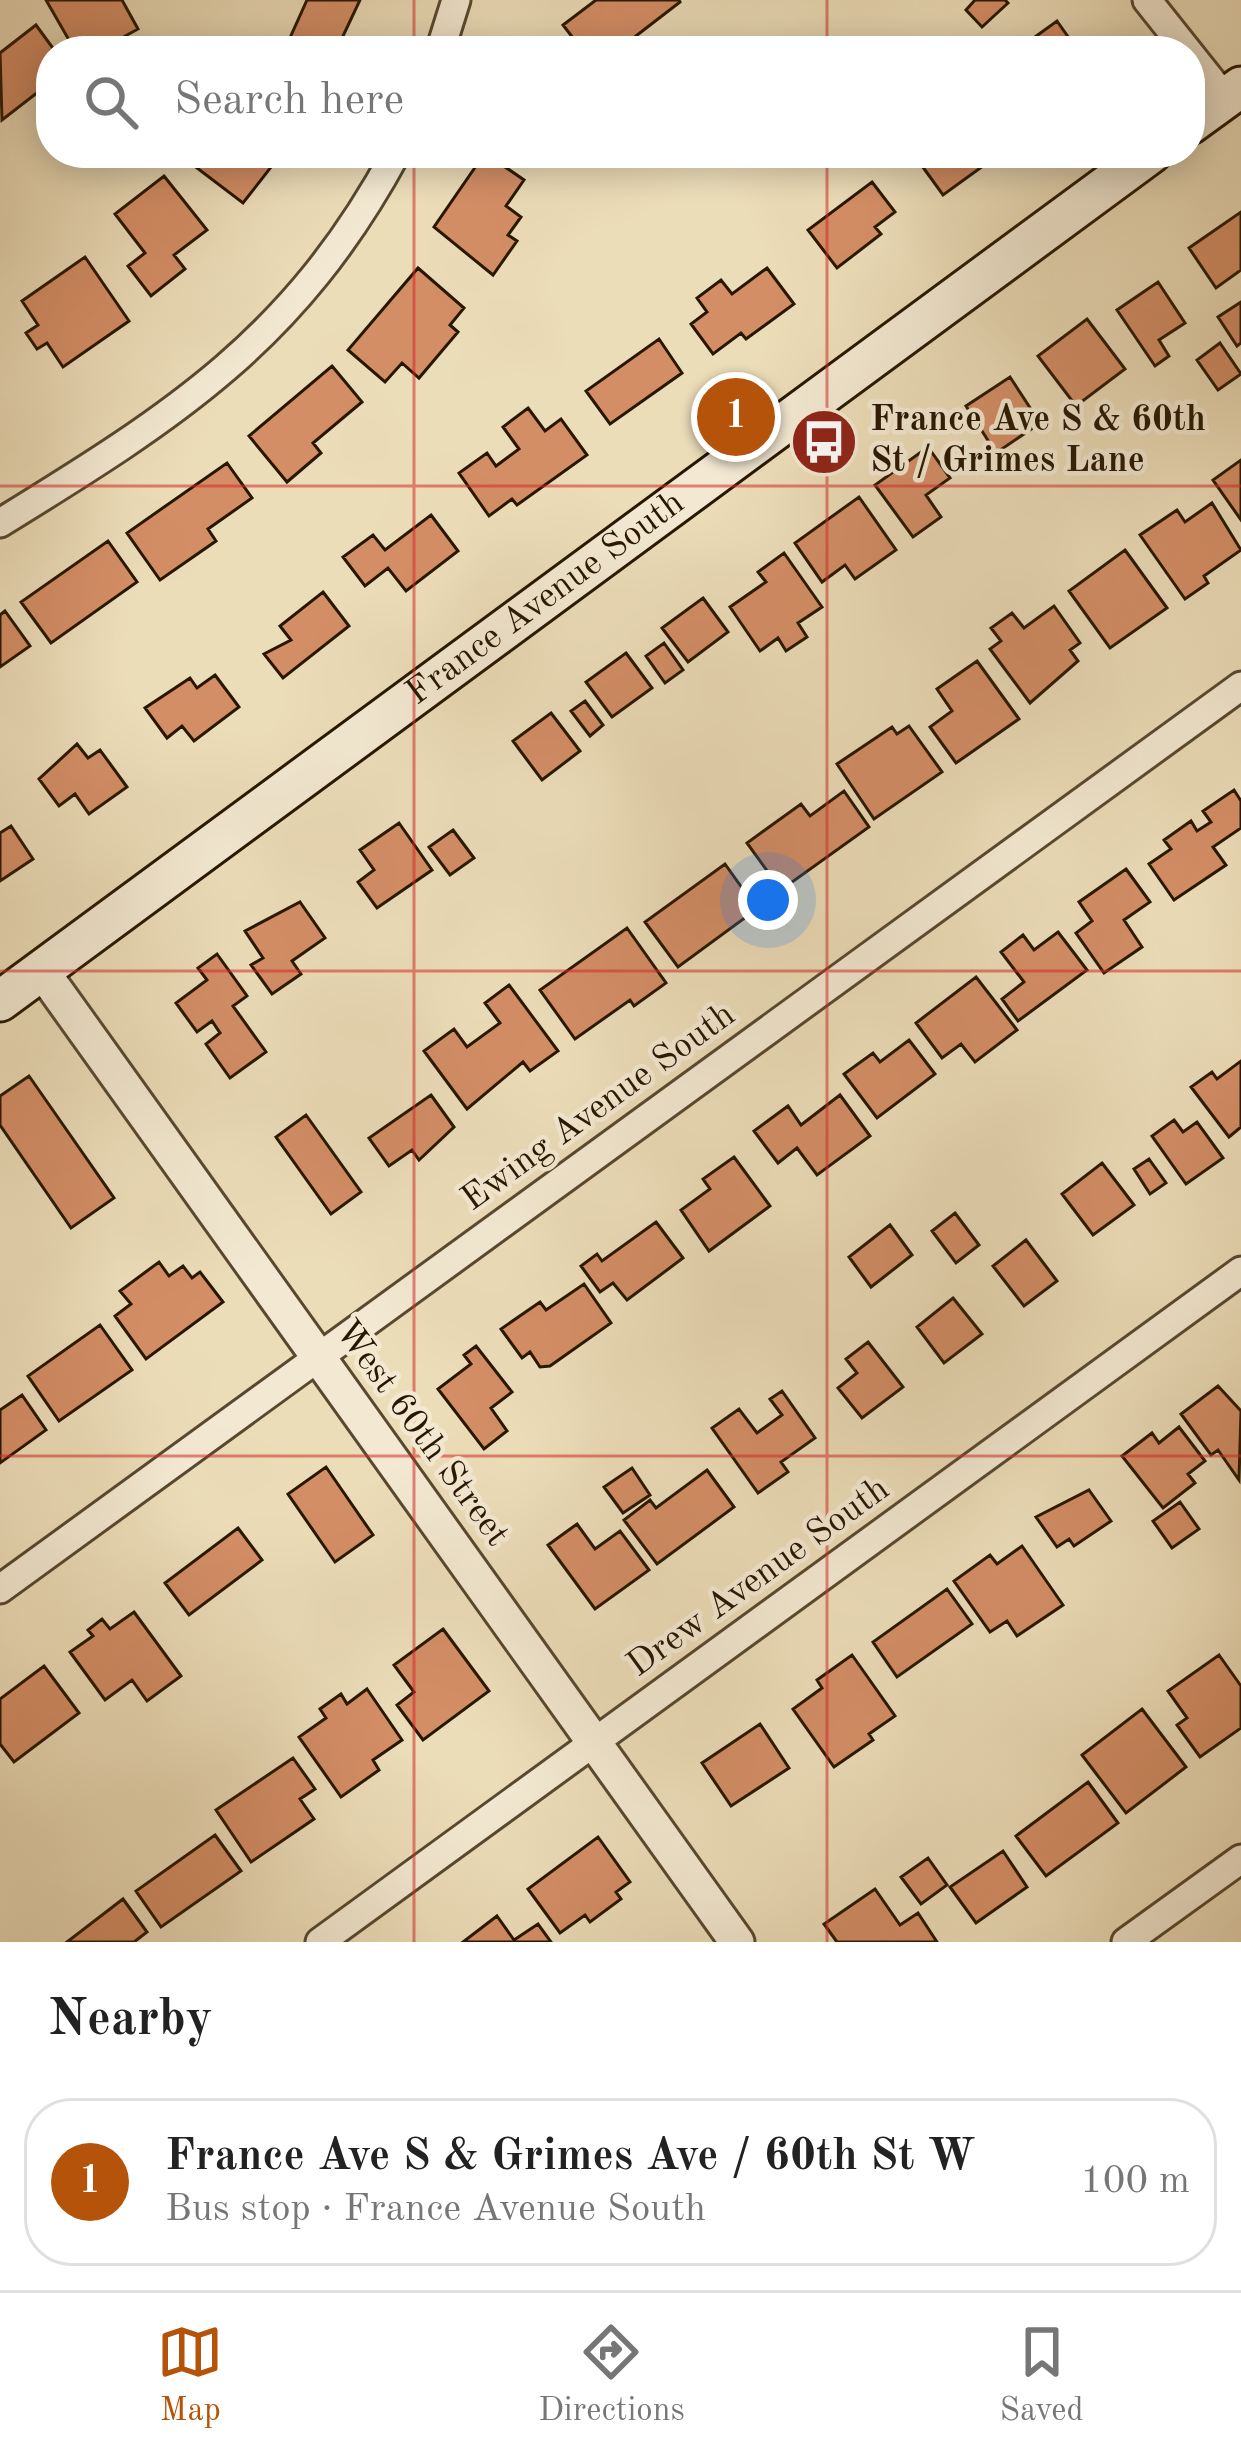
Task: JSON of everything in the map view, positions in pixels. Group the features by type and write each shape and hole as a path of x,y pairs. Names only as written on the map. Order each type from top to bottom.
{"main road":[{"path":"1205,113 1233,92"},
{"name":"France Avenue South","path":"0,1001 1131,168"}],"street":[{"path":"445,36 456,0"},
{"path":"1147,0 1181,36"},
{"path":"1205,62 1233,92"},
{"path":"0,523 193,399 262,338 323,269 387,168"},
{"name":"Ewing Avenue South","path":"0,1589 1241,686"},
{"name":"West 60th Street","path":"42,971 736,1942"},
{"name":"Drew Avenue South","path":"320,1942 1241,1271"},
{"path":"1126,1942 1241,1859"}],"building":[{"path":"46,0 122,0 138,29 125,36 67,36"},
{"path":"307,0 360,0 343,36 291,36"},
{"path":"596,0 680,2 636,36 571,36 563,25"},
{"path":"975,0 1008,3 982,27 966,10"},
{"path":"1057,21 1068,36 1036,36"},
{"path":"36,25 44,36 36,36 36,94 2,120 0,53"},
{"path":"197,168 270,168 243,203"},
{"path":"475,168 507,168 524,180 506,206 521,217 508,235 517,241 493,275 434,227"},
{"path":"924,168 980,168 943,195"},
{"path":"164,176 207,230 174,255 185,269 151,296 128,266 145,253 115,214"},
{"path":"872,182 895,212 875,227 881,234 837,268 808,230"},
{"path":"1241,212 1241,270 1216,288 1189,248"},
{"path":"85,257 129,321 63,367 47,343 37,349 26,333 38,325 22,301"},
{"path":"418,268 464,308 450,325 458,332 419,378 402,363 385,382 348,350"},
{"path":"767,268 794,304 746,339 741,333 713,354 691,324 707,312 697,298 721,280 732,294"},
{"path":"1158,282 1185,323 1159,340 1169,356 1155,366 1117,310"},
{"path":"1241,302 1241,343 1237,346 1218,317"},
{"path":"1087,319 1125,369 1076,406 1038,356"},
{"path":"659,339 682,373 610,424 586,391"},
{"path":"1220,343 1241,374 1218,390 1197,360"},
{"path":"332,366 362,402 313,443 321,453 287,482 249,436"},
{"path":"1010,377 1040,423 996,453 966,406"},
{"path":"528,408 545,431 561,419 587,455 517,505 512,499 489,516 459,473 487,453 496,466 519,449 503,427"},
{"path":"928,447 950,478 926,495 941,517 913,537 875,485"},
{"path":"1241,460 1241,520 1213,480"},
{"path":"227,463 252,498 208,529 216,541 160,580 127,533"},
{"path":"859,497 896,550 855,579 845,565 822,582 795,543"},
{"path":"1212,503 1241,550 1204,576 1208,583 1185,599 1140,535 1177,510 1185,522"},
{"path":"431,515 458,551 406,591 388,568 365,586 343,557 373,535 385,550"},
{"path":"108,541 137,582 51,643 21,602"},
{"path":"1125,550 1167,608 1110,648 1069,591"},
{"path":"784,553 822,607 798,623 807,637 786,651 778,638 760,651 730,607 766,582 758,572"},
{"path":"323,592 349,626 283,678 264,654 291,640 280,626"},
{"path":"703,598 728,632 688,662 662,628"},
{"path":"1054,606 1080,643 1070,650 1078,661 1030,703 990,649 1001,641 991,628 1012,613 1024,628"},
{"path":"5,611 30,646 0,667 0,615"},
{"path":"664,643 683,670 665,683 646,656"},
{"path":"626,653 652,688 612,717 586,682"},
{"path":"977,661 1019,719 956,763 930,727 952,711 937,689"},
{"path":"215,675 239,707 194,741 182,726 167,738 145,708 190,678 197,688"},
{"path":"585,701 603,725 590,736 571,711"},
{"path":"551,713 580,751 542,780 513,741"},
{"path":"909,726 942,772 874,819 837,764 892,727 897,734"},
{"path":"77,744 88,758 100,750 127,787 89,814 75,794 59,806 39,779"},
{"path":"1234,790 1241,801 1241,828 1213,847 1226,865 1174,900 1149,864 1171,849 1164,840 1191,821 1197,831 1211,822 1203,811"},
{"path":"844,791 869,827 781,890 747,843 801,804 810,816"},
{"path":"399,823 432,870 377,908 358,882 374,870 360,850"},
{"path":"11,826 33,859 0,881 0,833"},
{"path":"453,830 474,858 450,875 429,847"},
{"path":"725,864 757,909 678,967 645,922"},
{"path":"1126,869 1150,902 1124,920 1142,947 1104,973 1076,933 1092,921 1079,902"},
{"path":"300,902 325,938 292,961 301,974 272,994 251,965 263,958 245,931"},
{"path":"627,928 666,983 634,1006 630,1000 575,1039 540,990"},
{"path":"1058,932 1087,970 1018,1021 1002,999 1024,982 1001,952 1023,935 1034,950"},
{"path":"217,954 247,996 233,1006 266,1052 230,1078 206,1044 220,1033 212,1021 197,1032 176,1003 207,980 198,968"},
{"path":"976,977 1017,1030 975,1062 961,1044 942,1058 916,1023"},
{"path":"509,985 558,1051 530,1071 523,1062 467,1109 424,1051 454,1029 467,1047 500,1023 485,1003"},
{"path":"909,1040 935,1074 877,1118 844,1074 873,1053 880,1062"},
{"path":"1241,1061 1241,1127 1229,1137 1191,1087 1212,1072 1217,1079"},
{"path":"29,1076 114,1198 71,1228 0,1125 0,1096"},
{"path":"431,1095 454,1127 419,1160 412,1150 389,1166 369,1138"},
{"path":"840,1095 870,1136 817,1175 797,1148 778,1163 754,1131 788,1106 801,1125"},
{"path":"306,1115 361,1192 331,1214 276,1137"},
{"path":"1174,1120 1183,1132 1197,1122 1223,1158 1186,1184 1152,1136"},
{"path":"734,1157 770,1206 709,1251 681,1210 710,1189 703,1179"},
{"path":"1149,1159 1166,1183 1150,1194 1134,1169"},
{"path":"1102,1163 1134,1205 1093,1235 1062,1194"},
{"path":"955,1213 979,1245 956,1263 932,1231"},
{"path":"656,1222 683,1258 627,1300 613,1283 600,1292 581,1266 597,1254 602,1261"},
{"path":"890,1225 912,1255 871,1287 849,1257"},
{"path":"1026,1240 1057,1281 1024,1306 993,1266"},
{"path":"159,1262 169,1276 183,1266 192,1278 200,1272 223,1302 146,1359 115,1316 131,1304 120,1291"},
{"path":"584,1284 611,1323 550,1366 540,1367 530,1352 522,1358 501,1329 540,1302 546,1310"},
{"path":"953,1298 982,1334 944,1363 917,1327"},
{"path":"100,1325 132,1370 59,1421 28,1376"},
{"path":"868,1342 903,1387 862,1418 838,1388 857,1373 846,1359"},
{"path":"476,1346 512,1392 491,1408 507,1431 484,1449 438,1389 471,1364 464,1355"},
{"path":"1218,1386 1241,1411 1239,1480 1218,1450 1211,1455 1181,1414"},
{"path":"782,1391 815,1438 781,1462 788,1472 758,1493 712,1428 739,1409 757,1433 782,1415 770,1399"},
{"path":"22,1395 46,1430 0,1463 0,1410"},
{"path":"1179,1427 1205,1461 1188,1474 1195,1483 1163,1508 1122,1456 1152,1433 1159,1443"},
{"path":"326,1467 373,1535 335,1562 288,1494"},
{"path":"632,1468 650,1495 623,1513 604,1487"},
{"path":"707,1470 734,1507 657,1564 624,1520 650,1500 656,1508"},
{"path":"1089,1490 1111,1521 1074,1546 1069,1539 1057,1547 1036,1517"},
{"path":"1180,1502 1199,1529 1172,1548 1153,1521"},
{"path":"577,1524 595,1549 620,1531 649,1570 595,1609 548,1545"},
{"path":"238,1528 262,1560 189,1615 165,1583"},
{"path":"1022,1546 1063,1605 1017,1636 1007,1621 990,1632 954,1581 990,1555 997,1564"},
{"path":"947,1589 972,1624 897,1677 873,1642"},
{"path":"134,1612 181,1676 147,1701 132,1680 105,1700 70,1652 93,1636 88,1630 102,1619 110,1629"},
{"path":"443,1629 489,1691 423,1740 397,1705 414,1692 394,1665"},
{"path":"852,1655 895,1716 869,1734 873,1740 834,1767 793,1709 822,1688 817,1680"},
{"path":"1219,1655 1241,1686 1241,1728 1200,1757 1177,1725 1187,1718 1168,1691"},
{"path":"44,1666 79,1713 14,1762 0,1744 0,1699"},
{"path":"367,1689 402,1740 373,1760 379,1770 341,1797 299,1737 326,1718 320,1709 341,1694 347,1704"},
{"path":"1142,1709 1186,1767 1126,1813 1082,1755"},
{"path":"760,1724 789,1768 731,1806 702,1763"},
{"path":"293,1758 315,1789 300,1799 314,1819 251,1862 216,1810"},
{"path":"1088,1782 1118,1823 1046,1876 1016,1836"},
{"path":"215,1835 241,1871 161,1927 136,1891"},
{"path":"598,1837 630,1882 616,1892 621,1899 590,1922 585,1915 560,1933 528,1889"},
{"path":"1003,1851 1027,1887 976,1923 950,1887"},
{"path":"928,1858 947,1885 921,1904 901,1877"},
{"path":"875,1889 900,1925 918,1913 937,1942 837,1942 824,1924"},
{"path":"123,1899 147,1932 134,1942 67,1942"},
{"path":"497,1916 514,1940 538,1924 551,1942 463,1942"}],"place":[{"name":"France Ave S & Grimes Ave / 60th St W","path":"736,417"},
{"name":"France Ave S & 60th St / Grimes Lane","path":"824,442"}]}
